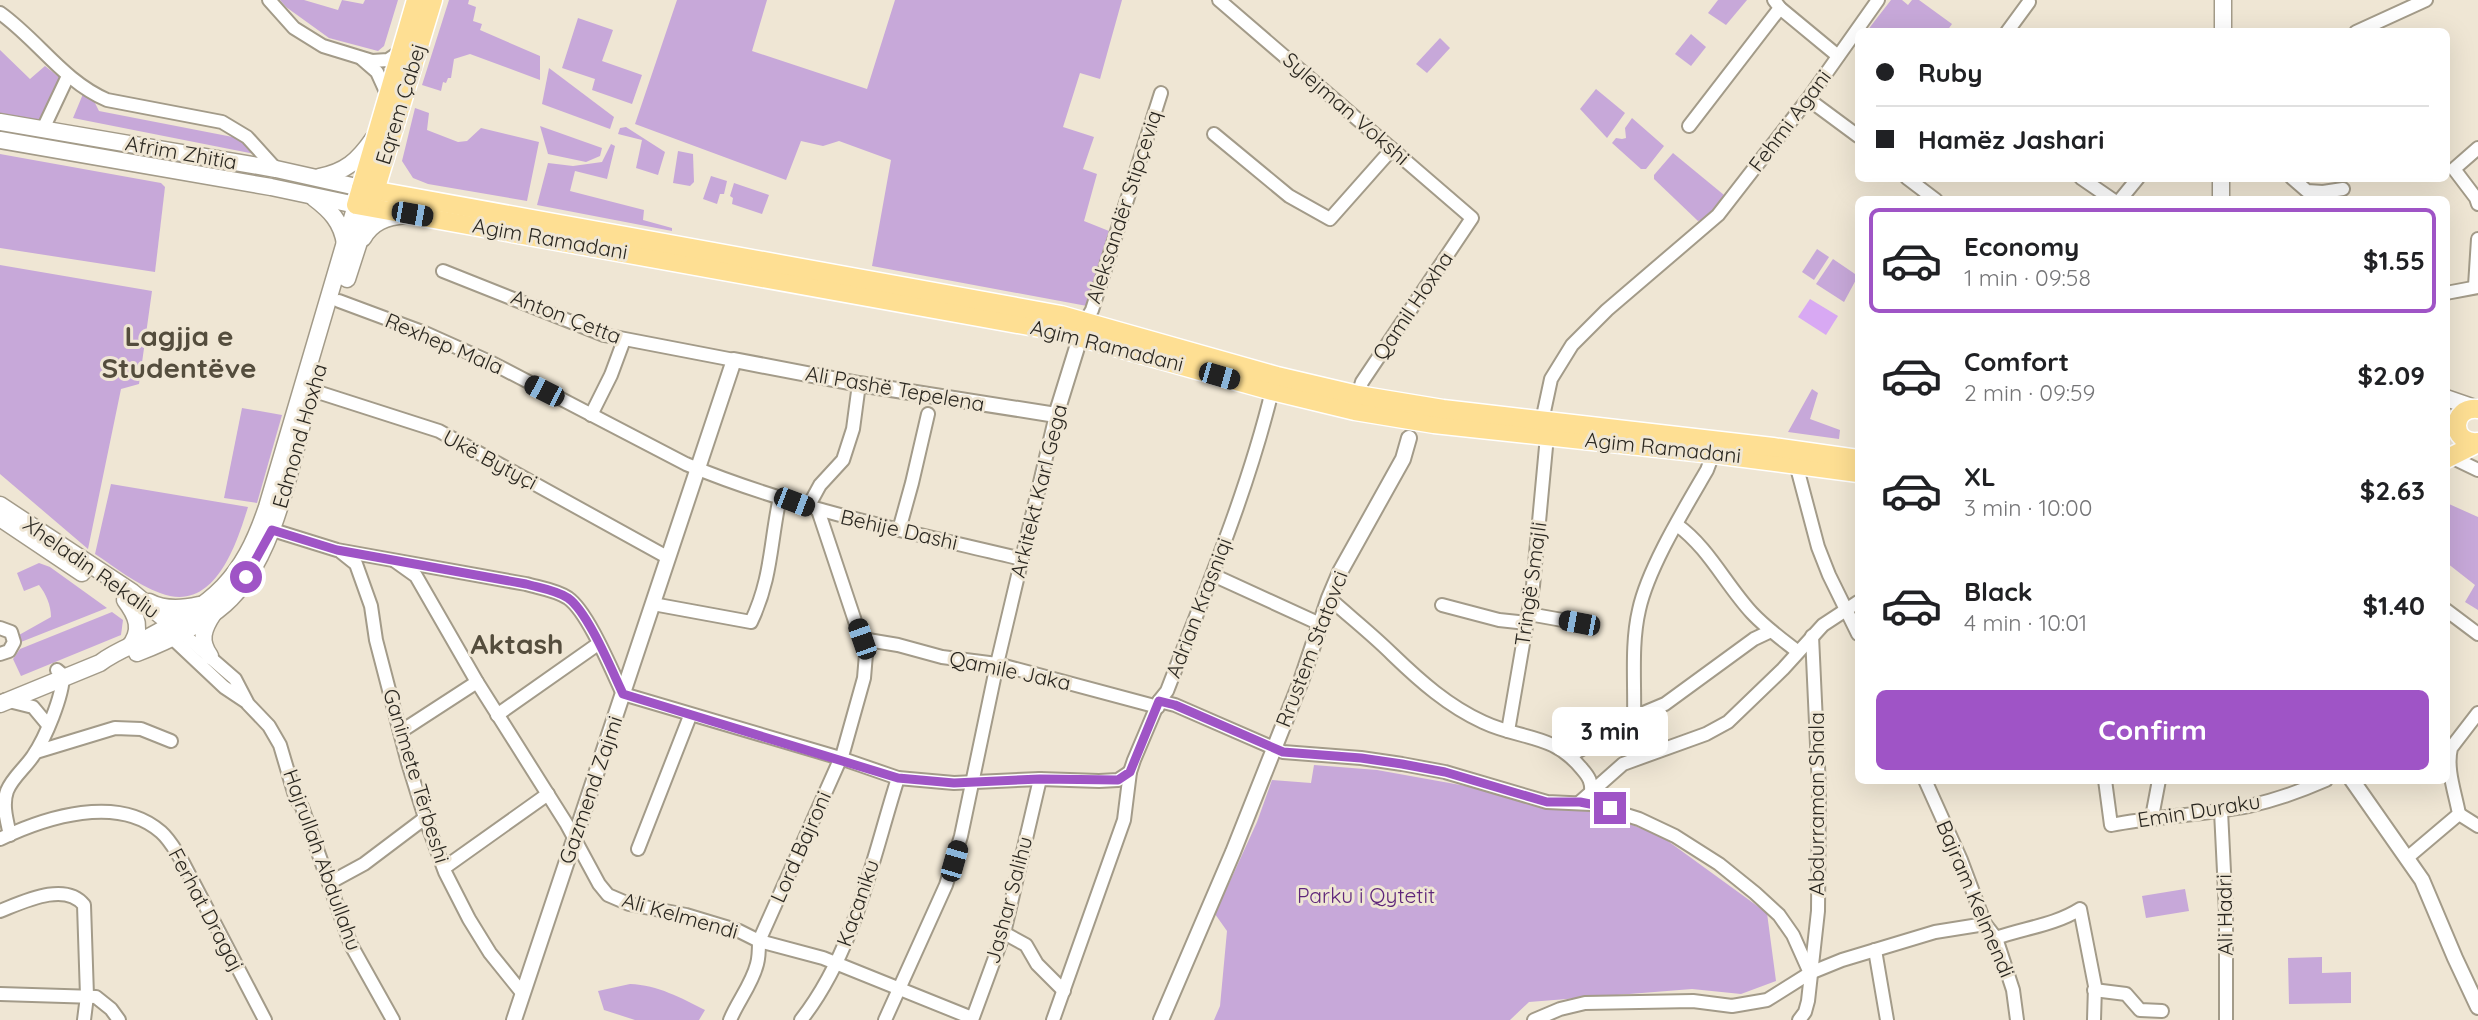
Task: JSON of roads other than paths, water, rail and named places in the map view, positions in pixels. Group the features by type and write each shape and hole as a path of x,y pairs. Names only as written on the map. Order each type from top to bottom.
{"main road":[{"name":"Eqrem Çabej","path":"382,140 387,94 416,0"},
{"name":"Eqrem Çabej","path":"365,198 382,140 432,0"},
{"path":"2223,0 2223,28"},
{"name":"Afrim Zhitia","path":"0,122 276,169 314,177 365,198"},
{"name":"Afrim Zhitia","path":"0,140 309,194 365,198"},
{"path":"314,177 346,169 382,140 388,169 396,184 429,201"},
{"path":"309,194 332,212 350,248 372,225 390,217 412,214"},
{"name":"Agim Ramadani","path":"365,198 429,201 754,258 1083,328 1357,395 1545,428 1855,473"},
{"name":"Agim Ramadani","path":"365,198 412,214 1083,328 1272,391 1411,430 1545,428 1773,447 1855,459"},
{"name":"Edmond Hoxha","path":"172,631 211,607 266,528 365,198"},
{"name":"Edmond Hoxha","path":"307,389 339,301 350,248"},
{"path":"2450,399 2477,408"},
{"path":"2450,441 2453,422 2468,409 2477,408"},
{"path":"2453,422 2465,441 2478,443"},
{"path":"2450,452 2478,443"},
{"name":"Xheladin Rekaliu","path":"0,505 128,596 172,631"},
{"name":"Xheladin Rekaliu","path":"0,518 128,596"},
{"path":"128,596 158,607 211,607 203,637 204,648 210,656"},
{"path":"128,596 137,619 137,634 129,647"},
{"path":"100,663 111,654 172,631"},
{"path":"2,701 60,674 100,663 112,663 172,631"}],"street":[{"path":"269,0 294,27 323,46 362,59 381,61 400,52"},
{"name":"Sylejman Vokshi","path":"1220,0 1472,218"},
{"name":"Fehmi Agani","path":"1858,28 1878,0"},
{"path":"2365,28 2426,0"},
{"path":"2010,28 2029,2"},
{"path":"1689,126 1777,4 1839,56"},
{"path":"0,13 68,76 95,94 107,100 222,122 247,137 276,169"},
{"name":"Fehmi Agani","path":"1694,235 1718,215 1808,99 1855,33"},
{"path":"362,59 377,72 387,94"},
{"path":"43,129 68,76"},
{"name":"Aleksandër Stipçeviq","path":"1083,328 1092,310 1161,93"},
{"path":"1808,99 1855,134"},
{"path":"1214,134 1289,196 1330,219 1392,149"},
{"path":"2478,148 2454,169 2478,204"},
{"path":"1912,182 1931,196"},
{"path":"2087,182 2107,196"},
{"path":"2123,196 2135,182"},
{"path":"2297,182 2307,191 2343,189"},
{"name":"Qamil Hoxha","path":"1357,395 1362,382 1472,218"},
{"name":"Tringë Smajli","path":"1508,731 1528,619 1541,512 1545,428 1551,379 1572,345 1607,310 1694,235"},
{"path":"2450,292 2477,287 2478,239"},
{"name":"Anton Çetta","path":"443,271 591,331 624,340 734,360"},
{"name":"Rexhep Mala","path":"339,301 458,348 697,468"},
{"name":"Arkitekt Karl Gega","path":"885,1020 946,884 961,836 1056,415 1083,328"},
{"path":"592,415 624,340"},
{"name":"Ali Pashë Tepelena","path":"734,360 859,384 1056,415"},
{"name":"Gazmend Zajmi","path":"519,1017 523,994 573,839 734,360"},
{"path":"813,509 820,485 843,460 853,429 859,384"},
{"name":"Ukë Bytyçi","path":"307,389 439,431 667,557"},
{"name":"Adrian Krasniqi","path":"1053,1020 1124,820 1130,772 1158,704 1167,691 1213,575 1272,391"},
{"path":"899,530 928,414"},
{"name":"Rrustem Statovci","path":"1161,1020 1233,852 1301,681 1340,572 1403,459 1411,430"},
{"path":"1634,717 1639,610 1653,572 1713,454"},
{"path":"2450,454 2478,470"},
{"path":"1580,802 1623,764 1706,734 1728,722 1812,636 1853,605 1829,575 1818,547 1796,464"},
{"name":"Behije Dashi","path":"697,468 813,509 1022,559"},
{"path":"653,604 751,622 770,567 780,497"},
{"name":"Lord Bajroni","path":"730,1020 757,964 759,941 843,753 864,678 866,654 862,639 813,509"},
{"path":"1677,525 1688,533 1753,614 1798,652"},
{"path":"266,528 337,550 526,584 557,593 570,599 583,614 623,694 898,778 954,783 1040,779 1118,780 1130,772"},
{"name":"Ganimete Tërbeshi","path":"337,550 356,564 370,606 400,732 425,818 444,867 469,919 490,953 523,994"},
{"name":"Ali Kelmendi","path":"392,559 416,576 477,682 608,895 629,904 686,915 739,931 759,941 822,958 972,1019"},
{"path":"1213,575 1320,625"},
{"path":"1329,598 1443,699 1485,723 1559,747 1571,755 1588,776 1592,784 1591,793"},
{"path":"1442,605 1500,620 1528,619 1588,626"},
{"path":"2450,613 2478,634"},
{"path":"0,628 11,632 14,642 9,652 0,653"},
{"name":"Hajrullah Abdullahu","path":"172,631 210,656 235,679 248,704"},
{"name":"Hajrullah Abdullahu","path":"172,631 223,687 248,704 269,726 280,745 296,799 302,807 351,945 393,1020"},
{"path":"1571,755 1626,725 1634,717 1665,704 1755,639 1771,631"},
{"name":"Abdurraman Shala","path":"1799,1020 1808,1001 1818,911 1819,788 1812,636"},
{"name":"Qamile Jaka","path":"862,639 890,643 942,657 998,664 1158,704 1175,705 1273,749 1302,755 1361,758 1445,772 1547,802 1580,802 1639,818 1719,863 1779,915 1793,935 1810,973"},
{"path":"497,715 598,644"},
{"name":"Ferhat Dragaj","path":"60,674 63,689 56,708 36,752 6,794 5,837 36,825 102,812 138,817 162,833 181,859 265,1020"},
{"path":"400,732 477,682"},
{"path":"2,701 33,708 48,725"},
{"path":"2450,746 2478,713"},
{"path":"638,849 690,716"},
{"path":"36,752 115,728 141,729 171,741"},
{"path":"2450,771 2459,814 2478,826"},
{"name":"Kaçaniku","path":"801,1020 818,999 837,964 857,911 898,778"},
{"name":"Jashar Salihu","path":"972,1019 1004,933 1040,779"},
{"name":"Bajram Kelmendi","path":"1927,784 1961,860 1985,924 1996,938 2013,990 2017,1020"},
{"name":"Emin Duraku","path":"2105,784 2110,825 2151,817 2221,811 2279,798 2316,784"},
{"path":"2151,817 2159,784"},
{"path":"2355,784 2418,873 2477,1005 2477,1020"},
{"path":"444,867 548,794"},
{"name":"Ali Hadri","path":"2221,811 2226,912 2226,1020"},
{"path":"2407,858 2459,814"},
{"path":"329,883 364,864 425,818"},
{"path":"0,911 35,898 62,893 72,894 79,899 85,912 85,1020"},
{"path":"1996,938 2044,924 2080,909 2094,990 2094,1020"},
{"path":"1534,1020 1560,1009 1585,1003 1676,1001 1732,1006 1767,1000 1810,973 1875,950 1935,932 1985,924"},
{"path":"1004,933 1026,945 1037,964 1063,991"},
{"path":"1875,950 1887,1020"},
{"path":"2094,990 2126,994 2140,1010 2162,1011"},
{"path":"0,994 87,996 104,1002 119,1020"}],"district":[{"name":"Lagjja e Studentëve","path":"179,352"},
{"name":"Aktash","path":"517,644"}],"park label":[{"name":"Parku i Qytetit","path":"1366,896"}]}
